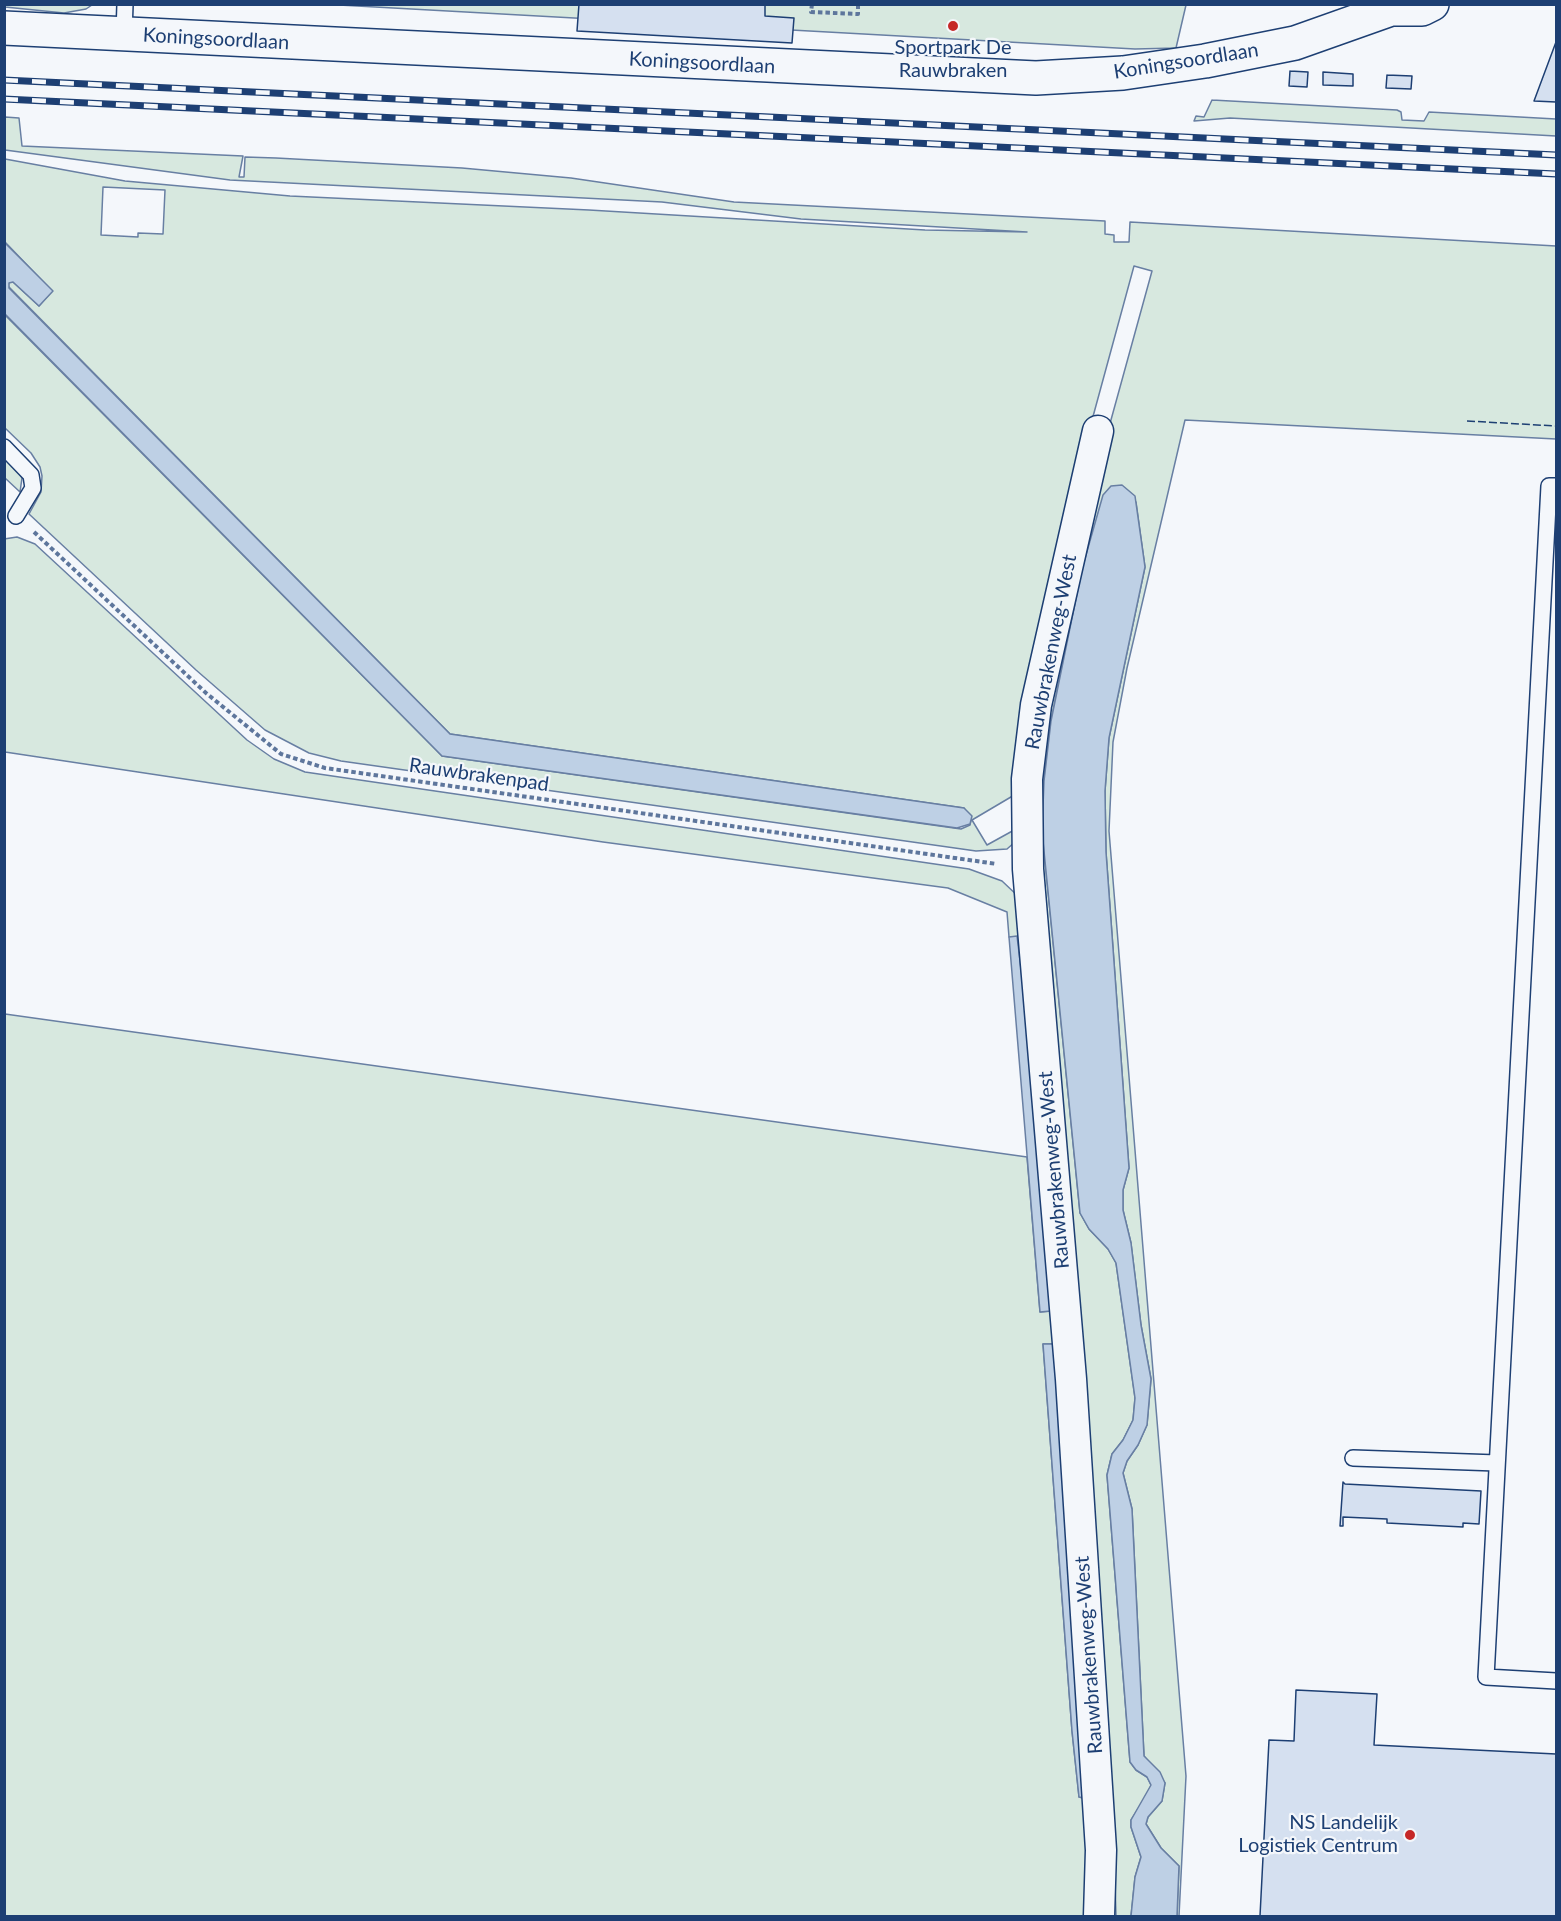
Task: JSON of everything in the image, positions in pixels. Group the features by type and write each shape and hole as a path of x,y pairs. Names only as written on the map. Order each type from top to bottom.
{"street":[{"name":"Koningsoordlaan","path":"4,28 124,19 1036,78 1123,73 1205,61 1295,43 1393,7 1422,9 1432,4"},
{"name":"Rauwbrakenweg-West","path":"1098,431 1036,705 1026,779 1028,869 1071,1379 1101,1850 1099,1917"}],"lane":[{"path":"4,447 31,476 33,488 16,516"},
{"path":"1557,486 1549,486 1548,498 1486,1677 1557,1681"},
{"path":"1353,1458 1497,1463"}],"path":[{"path":"812,4 812,12 858,14 858,4"},
{"name":"Rauwbrakenpad","path":"16,516 206,693 281,754 325,768 1028,869"}],"shaded area":[{"path":"4,5 92,5 86,9 64,13 5,7"},
{"name":"Sportpark De Rauwbraken","path":"339,5 1186,5 1176,48 1135,49"},
{"path":"1212,100 1397,110 1401,112 1402,120 1424,121 1429,112 1556,119 1556,136 1230,118 1194,121 1196,116 1204,117"},
{"path":"5,117 19,118 22,146 243,156 239,177 244,177 245,157 276,158 462,168 571,178 734,202 1105,221 1105,234 1114,235 1114,242 1129,242 1130,222 1556,246 1556,439 1185,420 1127,668 1113,742 1109,831 1186,1776 1179,1916 1177,1916 1179,1866 1161,1848 1146,1824 1148,1817 1162,1801 1165,1783 1144,1756 1132,1509 1123,1473 1147,1425 1151,1379 1141,1325 1131,1243 1123,1210 1123,1190 1129,1168 1106,852 1105,791 1109,738 1145,567 1136,502 1082,569 1051,721 1044,781 1042,831 1080,1213 1089,1229 1108,1249 1116,1263 1135,1398 1133,1420 1123,1440 1112,1454 1107,1475 1130,1762 1136,1770 1147,1777 1151,1785 1131,1820 1131,1827 1141,1857 1135,1877 1131,1916 1116,1916 1113,1818 1042,923 1037,758 1106,438 1152,271 1134,266 1064,523 1026,691 1016,794 972,820 987,845 1016,829 1015,842 1007,849 976,851 341,761 309,753 265,730 196,670 29,514 41,492 42,476 40,467 31,453 5,428 4,314 442,756 961,829 970,825 971,820 964,808 450,734 8,286 9,282 13,282 39,306 52,291 5,242 5,159 125,181 290,196 589,210 925,230 1027,232 801,219 662,202 230,180 5,150","holes":["103,187 165,190 163,234 138,233 138,237 101,235"]},
{"path":"4,457 17,469 22,478 20,492 5,478"},
{"path":"17,537 35,544 247,740 274,759 305,772 969,869 1002,881 1020,898 1030,1006 1096,1916 5,1916 5,1014 1027,1157 1040,1312 1051,1311 1017,937 1009,937 1007,912 948,888 603,842 5,752 4,539","holes":["1043,1344 1052,1344 1083,1798 1079,1797 1072,1731"]}],"water":[{"path":"4,242 53,291 39,306 13,282 9,283 9,288 450,734 964,808 972,816 970,824 957,828 442,756 5,314"},
{"path":"1122,485 1135,496 1145,567 1109,738 1105,791 1106,852 1129,1168 1123,1190 1123,1210 1131,1243 1141,1325 1151,1379 1147,1425 1123,1473 1132,1509 1144,1756 1160,1772 1165,1783 1162,1801 1148,1817 1146,1824 1161,1848 1179,1866 1177,1916 1131,1916 1135,1877 1141,1857 1131,1827 1131,1820 1151,1785 1147,1777 1136,1770 1130,1762 1107,1475 1112,1454 1123,1440 1133,1420 1135,1398 1116,1263 1108,1249 1089,1229 1080,1213 1042,831 1044,781 1051,721 1082,569 1103,495 1111,486"},
{"path":"1017,936 1051,1311 1040,1312 1009,937"},
{"path":"1043,1344 1053,1344 1065,1475 1084,1798 1079,1797 1072,1731"}],"building":[{"path":"579,4 765,4 765,16 794,18 792,43 577,31"},
{"path":"1556,42 1556,102 1534,101"},
{"path":"1290,71 1308,72 1307,87 1289,86"},
{"path":"1323,72 1353,74 1353,86 1323,85"},
{"path":"1387,75 1412,76 1411,89 1386,88"},
{"path":"1343,1482 1345,1484 1481,1491 1479,1524 1463,1523 1463,1527 1387,1523 1387,1519 1343,1517 1343,1526 1340,1526"},
{"name":"NS Landelijk Logistiek Centrum","path":"1296,1690 1377,1694 1374,1745 1556,1754 1556,1916 1260,1916 1269,1740 1294,1741"}],"railway":[{"path":"4,80 1556,155"},
{"path":"4,99 1556,174"}],"fence":[{"path":"1467,421 1556,426"}],"place":[{"name":"Sportpark De Rauwbraken","path":"953,26"},
{"name":"NS Landelijk Logistiek Centrum","path":"1410,1835"}]}
